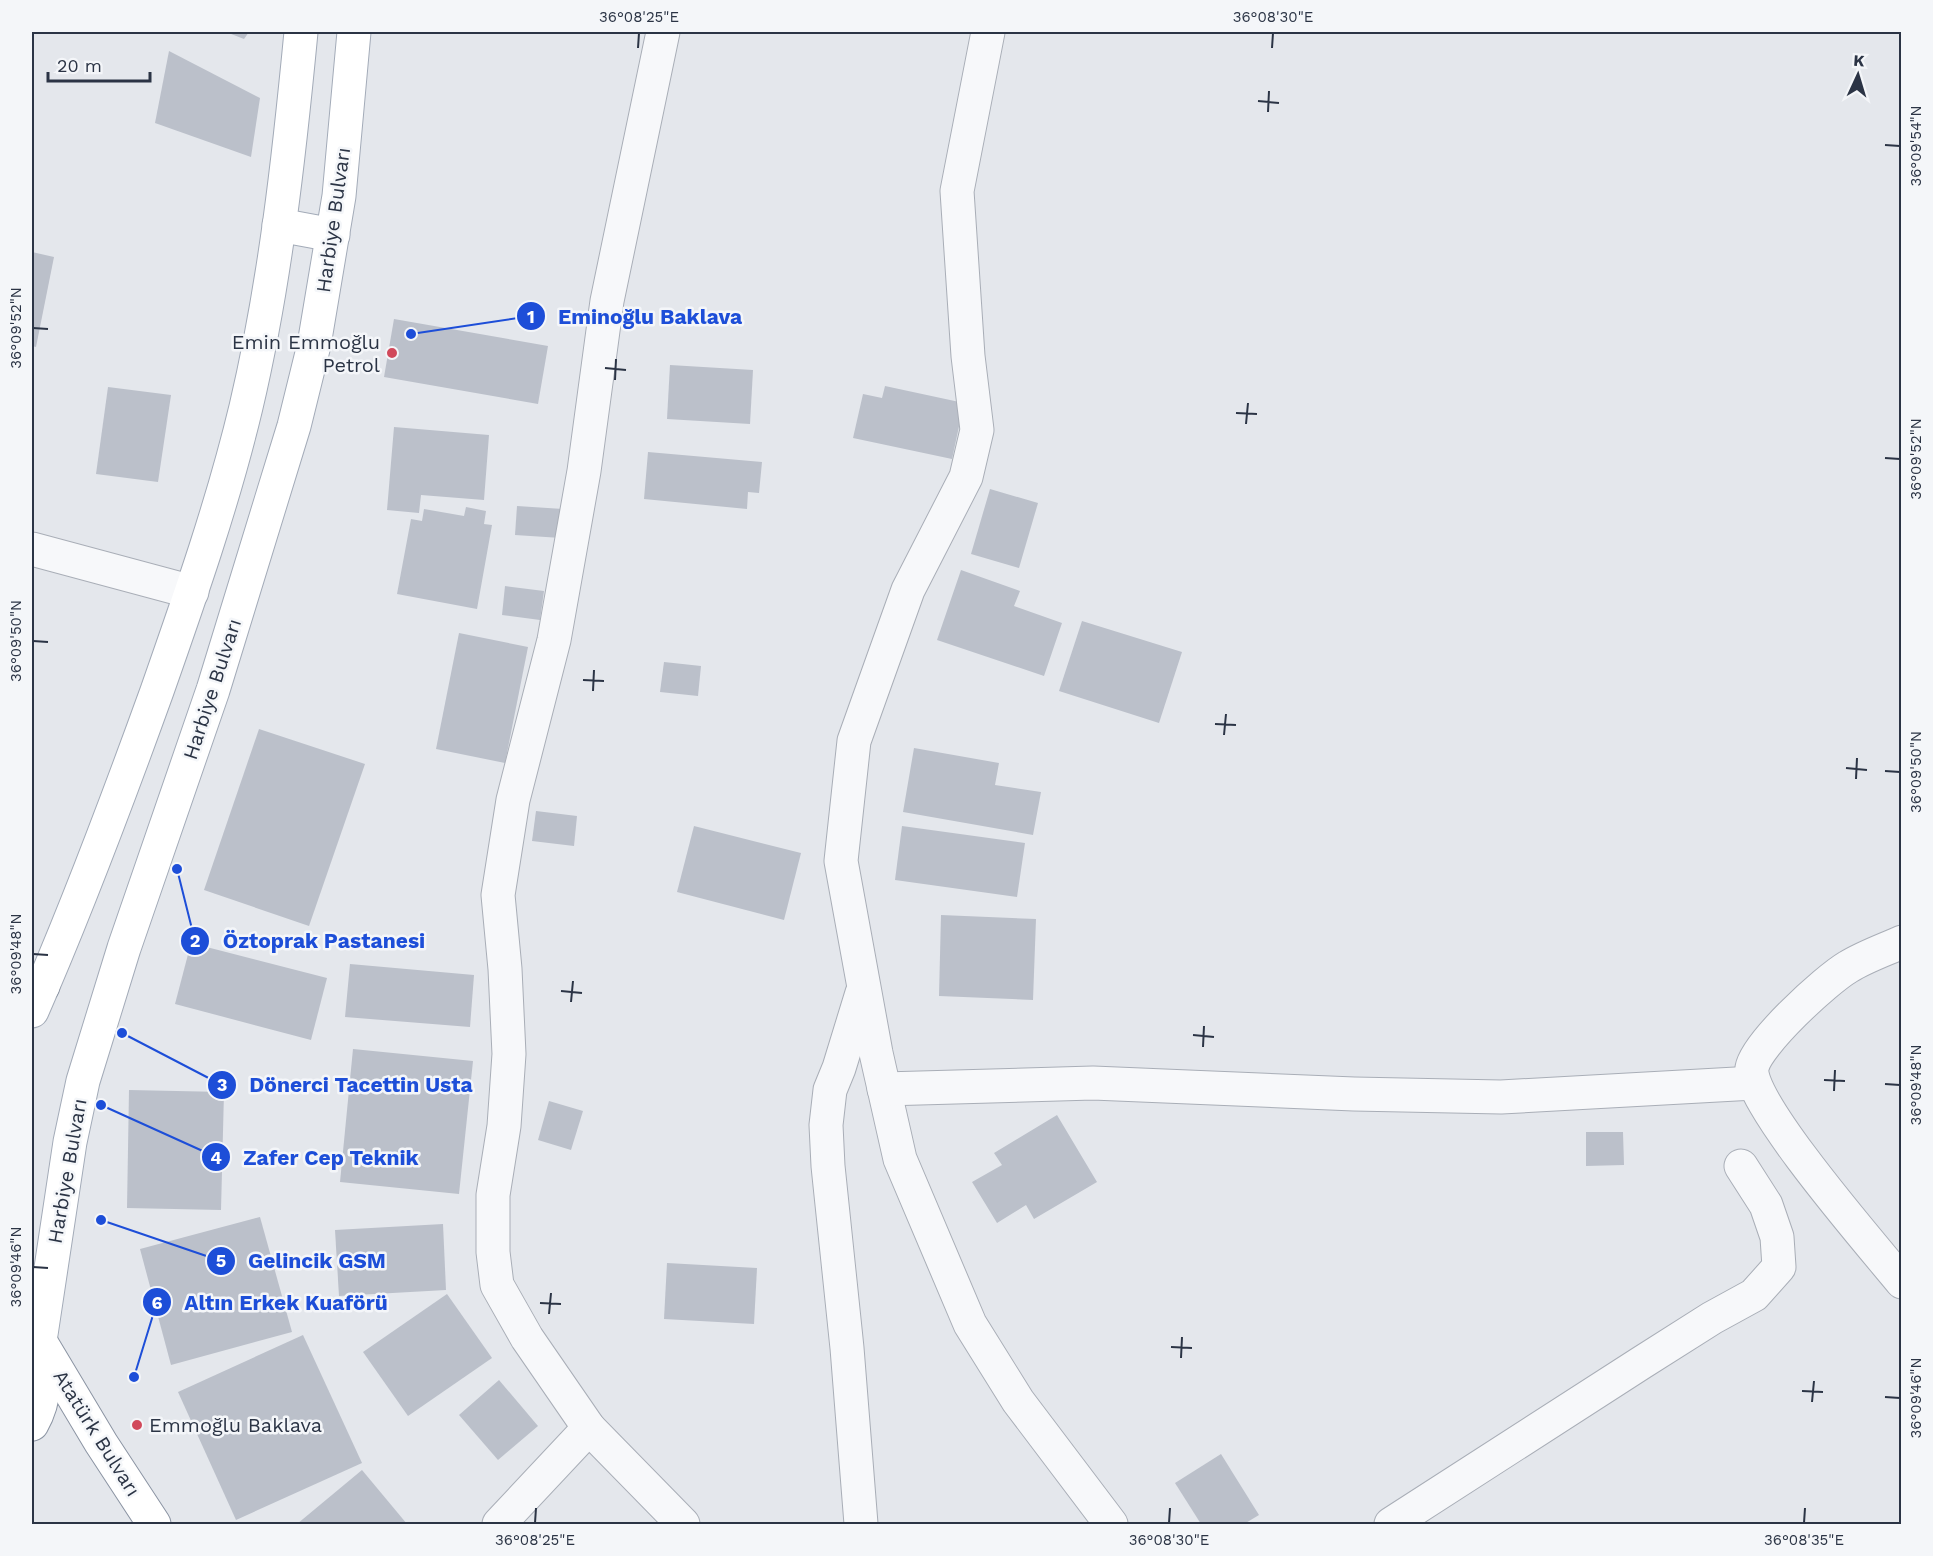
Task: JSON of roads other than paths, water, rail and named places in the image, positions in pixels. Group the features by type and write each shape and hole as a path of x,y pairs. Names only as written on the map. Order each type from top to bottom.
{"main road":[{"path":"35,998 68,930 130,766 192,592 246,407 279,225 301,32"},
{"name":"Harbiye Bulvarı","path":"32,1424 38,1412 45,1375 36,1332 83,1081 124,948 213,690 294,426 314,345 339,196 354,32"},
{"path":"279,225 333,235"},
{"name":"Atatürk Bulvarı","path":"36,1332 101,1443 154,1524"}],"street":[{"path":"663,32 607,301 584,471 554,640 513,800 498,895 505,969 509,1054 504,1126 494,1195 493,1252 497,1285 527,1338 589,1428 683,1524"},
{"path":"988,32 957,191 968,356 977,430 966,477 908,590 854,741 841,861 864,988 900,1159 970,1324 1018,1401 1111,1524"},
{"path":"32,549 192,592"},
{"path":"1902,942 1847,967 1810,996 1761,1048 1752,1068 1754,1083 1764,1105 1802,1159 1902,1282"},
{"path":"861,1524 826,1125 830,1090 864,988"},
{"path":"884,1089 1093,1083 1354,1094 1501,1096 1754,1083"},
{"path":"1391,1524 1712,1318 1754,1295 1779,1267 1777,1237 1766,1205 1741,1166"},
{"path":"499,1524 589,1428"}],"place":[{"name":"Eminoğlu Baklava","path":"411,334"},
{"name":"Emin Emmoğlu Petrol","path":"392,353"},
{"name":"Öztoprak Pastanesi","path":"177,869"},
{"name":"Dönerci Tacettin Usta","path":"122,1033"},
{"name":"Zafer Cep Teknik","path":"101,1105"},
{"name":"Gelincik GSM","path":"101,1220"},
{"name":"Altın Erkek Kuaförü","path":"134,1377"},
{"name":"Emmoğlu Baklava","path":"137,1425"}]}
